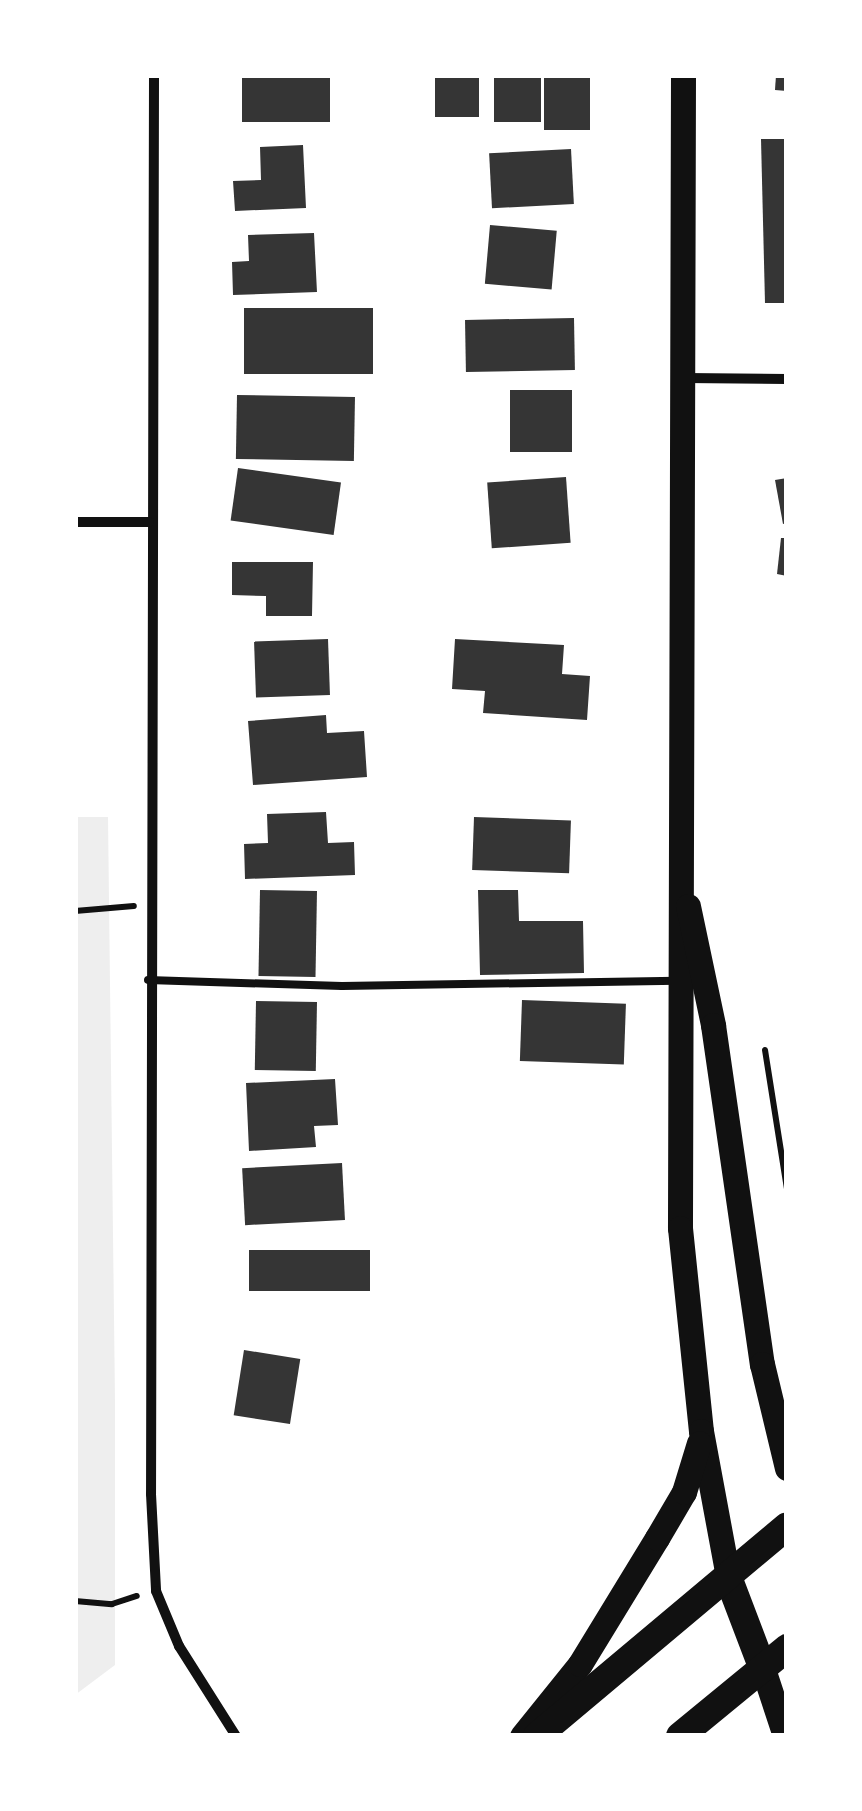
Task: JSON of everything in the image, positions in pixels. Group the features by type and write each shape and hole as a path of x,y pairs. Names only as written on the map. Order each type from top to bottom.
{"highway":[{"path":"537,1736 787,1526"},
{"path":"728,1577 763,1668"},
{"path":"680,1736 787,1648"}],"main road":[{"path":"684,75 677,981 680,1228 701,1431 728,1577"},
{"path":"679,862 713,1025 762,1364 787,1468"},
{"path":"522,1736 580,1664 684,1492 701,1431"},
{"path":"763,1668 785,1736"}],"street":[{"path":"154,75 148,906 151,1494 156,1590 179,1646 236,1736"},
{"path":"684,378 787,379"},
{"path":"75,522 149,522"}],"lane":[{"path":"148,980 342,986 677,981"}],"path":[{"path":"75,911 148,906"},
{"path":"765,1050 787,1190"},
{"path":"75,1600 112,1604 156,1590"}],"shaded area":[{"path":"75,817 108,817 115,1665 75,1695"}],"building":[{"path":"242,75 330,75 330,122 242,122"},
{"path":"435,75 479,75 479,117 435,117"},
{"path":"494,75 541,75 541,122 494,122"},
{"path":"544,75 590,75 590,130 544,130"},
{"path":"776,75 787,75 787,91 775,90"},
{"path":"761,139 787,139 787,303 765,303"},
{"path":"303,145 306,208 235,211 233,181 261,180 260,147"},
{"path":"571,149 574,204 492,208 489,153"},
{"path":"490,225 557,231 552,290 485,284"},
{"path":"314,233 317,292 233,295 232,262 249,261 248,235"},
{"path":"244,308 373,308 373,374 244,374"},
{"path":"574,318 575,370 466,372 465,320"},
{"path":"510,390 572,390 572,452 510,452"},
{"path":"237,395 355,397 354,461 236,459"},
{"path":"238,468 341,482 334,535 231,520"},
{"path":"566,477 571,543 492,548 487,483"},
{"path":"787,478 787,523 783,524 775,480"},
{"path":"781,538 787,538 787,576 777,574"},
{"path":"232,562 313,562 312,616 266,616 266,596 232,595"},
{"path":"328,639 330,695 256,698 254,642"},
{"path":"455,639 564,645 562,674 590,676 587,720 483,713 485,691 452,689"},
{"path":"326,715 327,733 364,731 367,777 253,785 248,721"},
{"path":"326,812 328,843 354,842 355,875 245,879 244,844 268,843 267,814"},
{"path":"474,817 571,820 569,873 472,870"},
{"path":"260,890 317,891 315,977 258,976"},
{"path":"478,890 518,890 519,921 583,921 584,973 480,975"},
{"path":"522,1000 626,1004 624,1065 520,1061"},
{"path":"256,1001 317,1002 316,1071 255,1070"},
{"path":"335,1079 338,1125 314,1126 316,1147 249,1151 246,1083"},
{"path":"342,1163 345,1220 245,1225 242,1168"},
{"path":"249,1250 370,1250 370,1291 249,1291"},
{"path":"244,1350 300,1359 290,1424 234,1415"}]}
